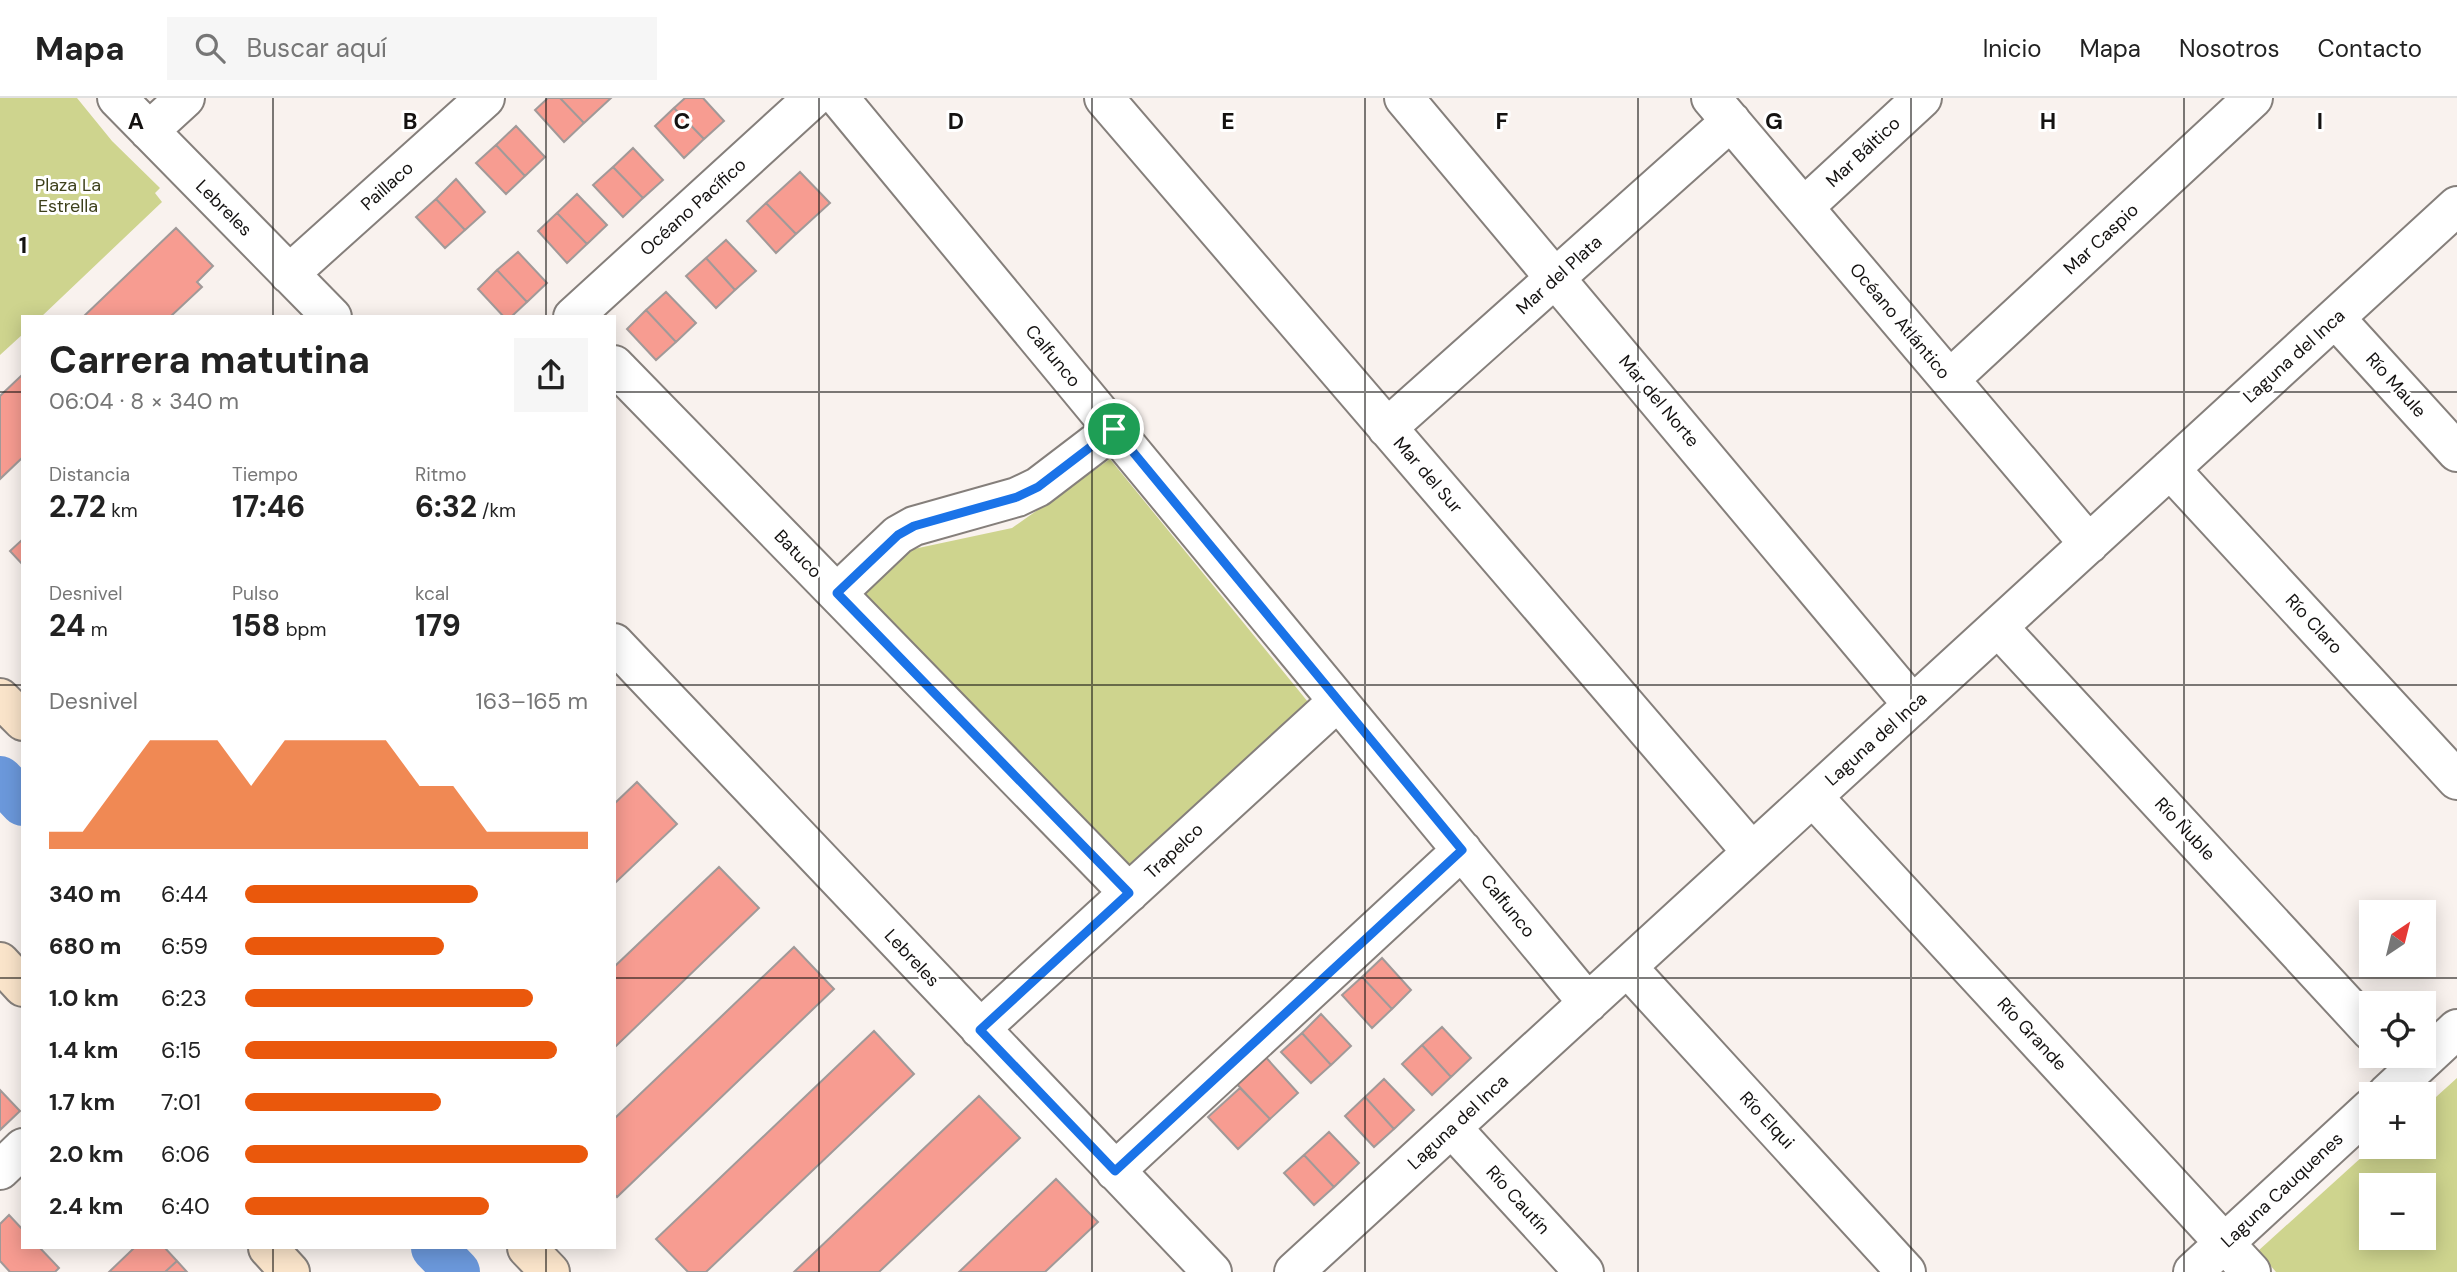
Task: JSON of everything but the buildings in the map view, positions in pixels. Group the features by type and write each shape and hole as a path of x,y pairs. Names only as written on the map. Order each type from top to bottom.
{"street":[{"name":"Lebreles","path":"117,98 330,315"},
{"path":"149,131 185,98"},
{"name":"Paillaco","path":"289,274 485,98"},
{"name":"Océano Pacífico","path":"575,315 813,98"},
{"name":"Calfunco","path":"839,98 1588,1003"},
{"name":"Mar del Sur","path":"1104,98 1752,852"},
{"name":"Mar del Norte","path":"1404,98 1913,705"},
{"name":"Mar Báltico","path":"1804,207 1922,98"},
{"name":"Mar Caspio","path":"1950,379 2253,98"},
{"name":"Mar del Plata","path":"1387,428 1555,278 1721,110"},
{"name":"Océano Atlántico","path":"1721,110 2089,544"},
{"name":"Laguna del Inca","path":"1294,1272 2457,206"},
{"name":"Río Maule","path":"2336,318 2457,452"},
{"name":"Batuco","path":"616,367 1129,893"},
{"path":"837,593 898,535 914,526 1017,497 1038,487 1114,429"},
{"name":"Río Claro","path":"2170,469 2457,780"},
{"name":"Río Ñuble","path":"1998,627 2359,1018"},
{"name":"Lebreles","path":"616,645 1212,1272"},
{"path":"0,698 21,719"},
{"name":"Trapelco","path":"980,1030 1338,701"},
{"name":"Río Grande","path":"1813,797 2251,1272"},
{"path":"1115,1171 1462,850"},
{"path":"0,962 21,985"},
{"name":"Río Elqui","path":"1627,967 1906,1272"},
{"path":"2397,1074 2457,1029"},
{"name":"Laguna Cauquenes","path":"2193,1272 2359,1119"},
{"name":"Río Cautín","path":"1452,1128 1584,1272"},
{"path":"0,1170 21,1150"},
{"path":"269,1249 290,1272"},
{"path":"528,1249 550,1272"}],"green space":[{"name":"Plaza La Estrella","path":"0,98 77,98 112,141 160,188 155,193 162,202 43,315 21,315 21,336 0,355"},
{"path":"1110,459 1308,702 1124,872 858,594 909,550 1012,528"},
{"path":"2457,1078 2457,1272 2276,1272 2258,1251 2360,1159 2436,1159 2436,1097"}],"waterway":[{"path":"0,779 21,801"},
{"path":"435,1249 457,1272"}],"route":[{"path":"1114,429 1462,850 1115,1171 980,1030 1129,893 837,593 898,535 914,526 1017,497 1038,487 1114,429"}]}
